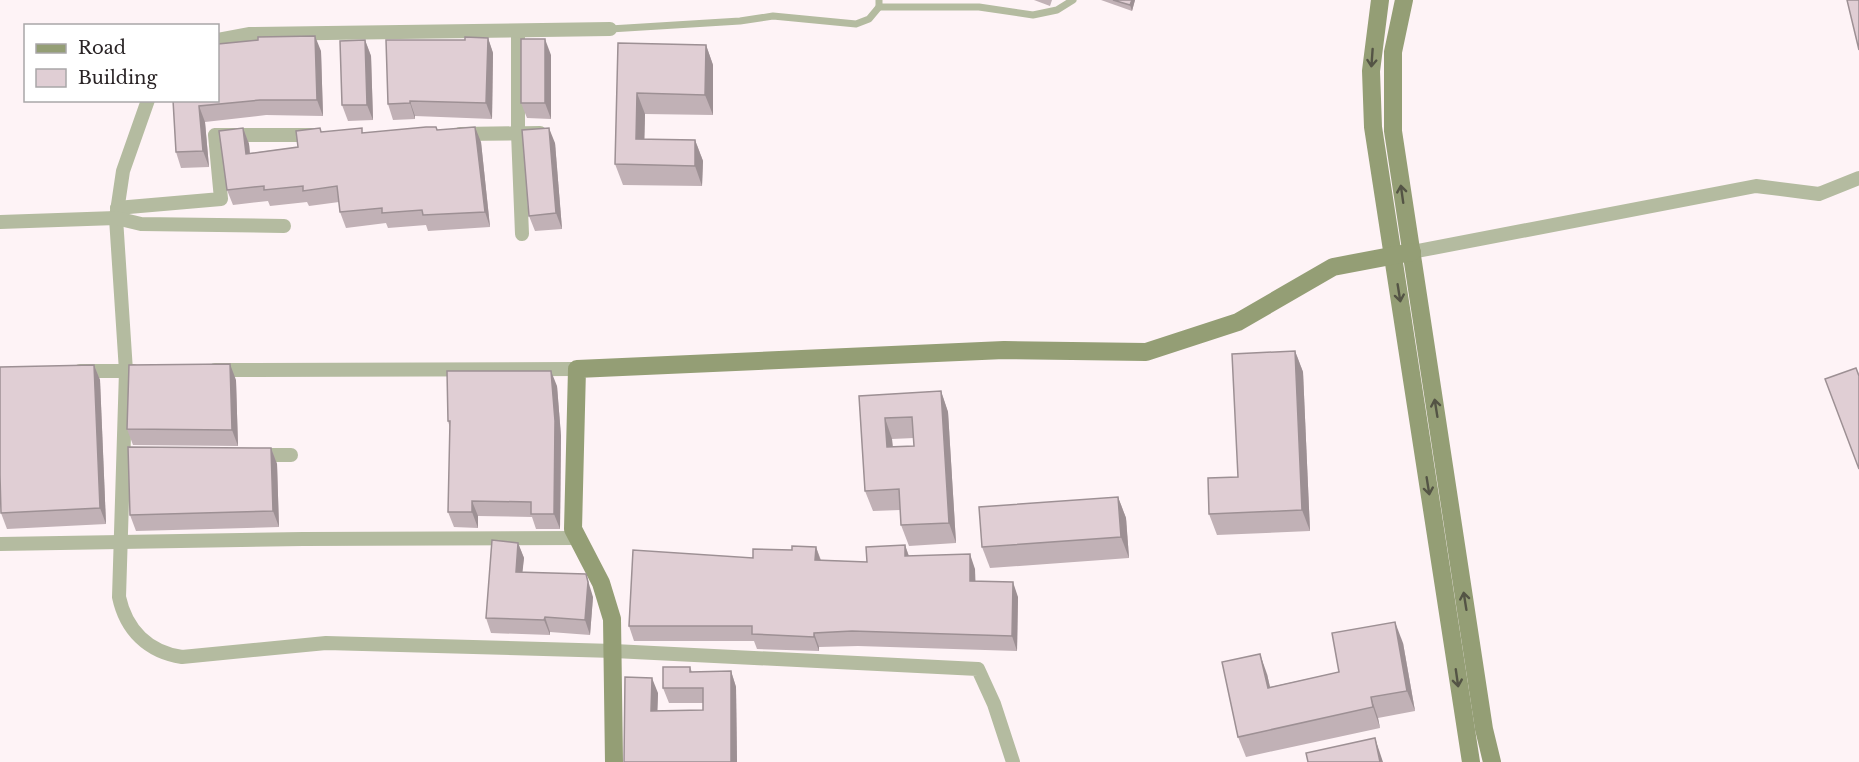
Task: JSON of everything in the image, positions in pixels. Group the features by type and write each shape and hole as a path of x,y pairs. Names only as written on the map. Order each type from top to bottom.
{"main road":[{"path":"1380,0 1373,43 1371,99 1471,762"},
{"path":"1404,0 1393,52 1391,105 1484,729 1492,762"},
{"path":"614,762 612,619 601,583 573,529 577,369 1004,350 1146,352 1238,322 1333,267 1412,252"}],"street":[{"path":"219,40 250,34 610,29"},
{"path":"518,32 518,133 522,234"},
{"path":"147,102 123,171 117,213 129,454 119,597 125,617 144,642 171,655 192,657 326,643 614,651 978,669 994,704 1013,762"},
{"path":"450,134 550,133"},
{"path":"0,222 117,213 221,199 215,135 322,135"},
{"path":"1412,252 1756,186 1819,194 1859,178"},
{"path":"117,213 141,224 284,226"},
{"path":"196,370 577,369"},
{"path":"69,371 149,371"},
{"path":"243,454 291,455"},
{"path":"0,544 121,544 303,538 578,538"}],"lane":[{"path":"610,29 773,16 856,24 869,19 879,3 979,7 1034,15 1050,13 1073,0"}],"building":[{"path":"1113,0 1132,0 1130,5"},
{"path":"1847,0 1859,0 1859,50"},
{"path":"315,36 317,100 260,100 199,106 203,151 176,152 173,102 219,102 219,44 258,40 258,37"},
{"path":"465,37 488,38 486,103 410,101 410,103 388,104 386,40 465,40"},
{"path":"521,39 545,39 545,103 521,103"},
{"path":"365,40 367,105 342,105 340,41"},
{"path":"618,43 706,45 705,95 637,93 636,139 695,140 695,166 615,164"},
{"path":"436,127 437,130 475,127 485,212 423,215 422,210 382,213 382,208 340,212 337,186 303,191 303,186 264,190 264,186 227,190 219,131 243,128 246,154 298,147 296,131 320,128 321,132 362,128 362,133"},
{"path":"549,128 556,213 529,216 522,130"},
{"path":"1295,351 1302,510 1209,514 1208,478 1238,477 1232,354"},
{"path":"230,364 232,430 127,429 129,365"},
{"path":"94,365 100,508 1,513 0,367"},
{"path":"1856,368 1859,376 1859,469 1825,379"},
{"path":"447,371 551,371 555,421 554,514 531,514 531,502 472,501 472,512 448,512 450,421 448,421"},
{"path":"941,391 949,523 901,525 899,489 865,491 859,396","holes":["912,417 914,446 887,447 885,418"]},
{"path":"128,447 271,448 273,511 130,515"},
{"path":"1118,497 1121,537 982,547 979,507"},
{"path":"492,540 518,543 516,572 586,574 588,582 585,620 545,617 544,620 486,618"},
{"path":"905,545 905,556 970,554 970,581 1013,582 1012,636 852,631 814,633 814,637 752,634 752,626 629,626 633,550 753,558 753,549 792,550 792,546 816,547 815,560 867,562 866,547"},
{"path":"1395,622 1407,691 1371,697 1373,707 1238,737 1222,662 1260,654 1268,688 1339,672 1332,633"},
{"path":"663,667 690,667 690,672 731,671 731,762 624,762 625,677 652,678 651,711 703,710 703,688 663,688"},
{"path":"1375,738 1380,762 1308,762 1306,753"}]}
